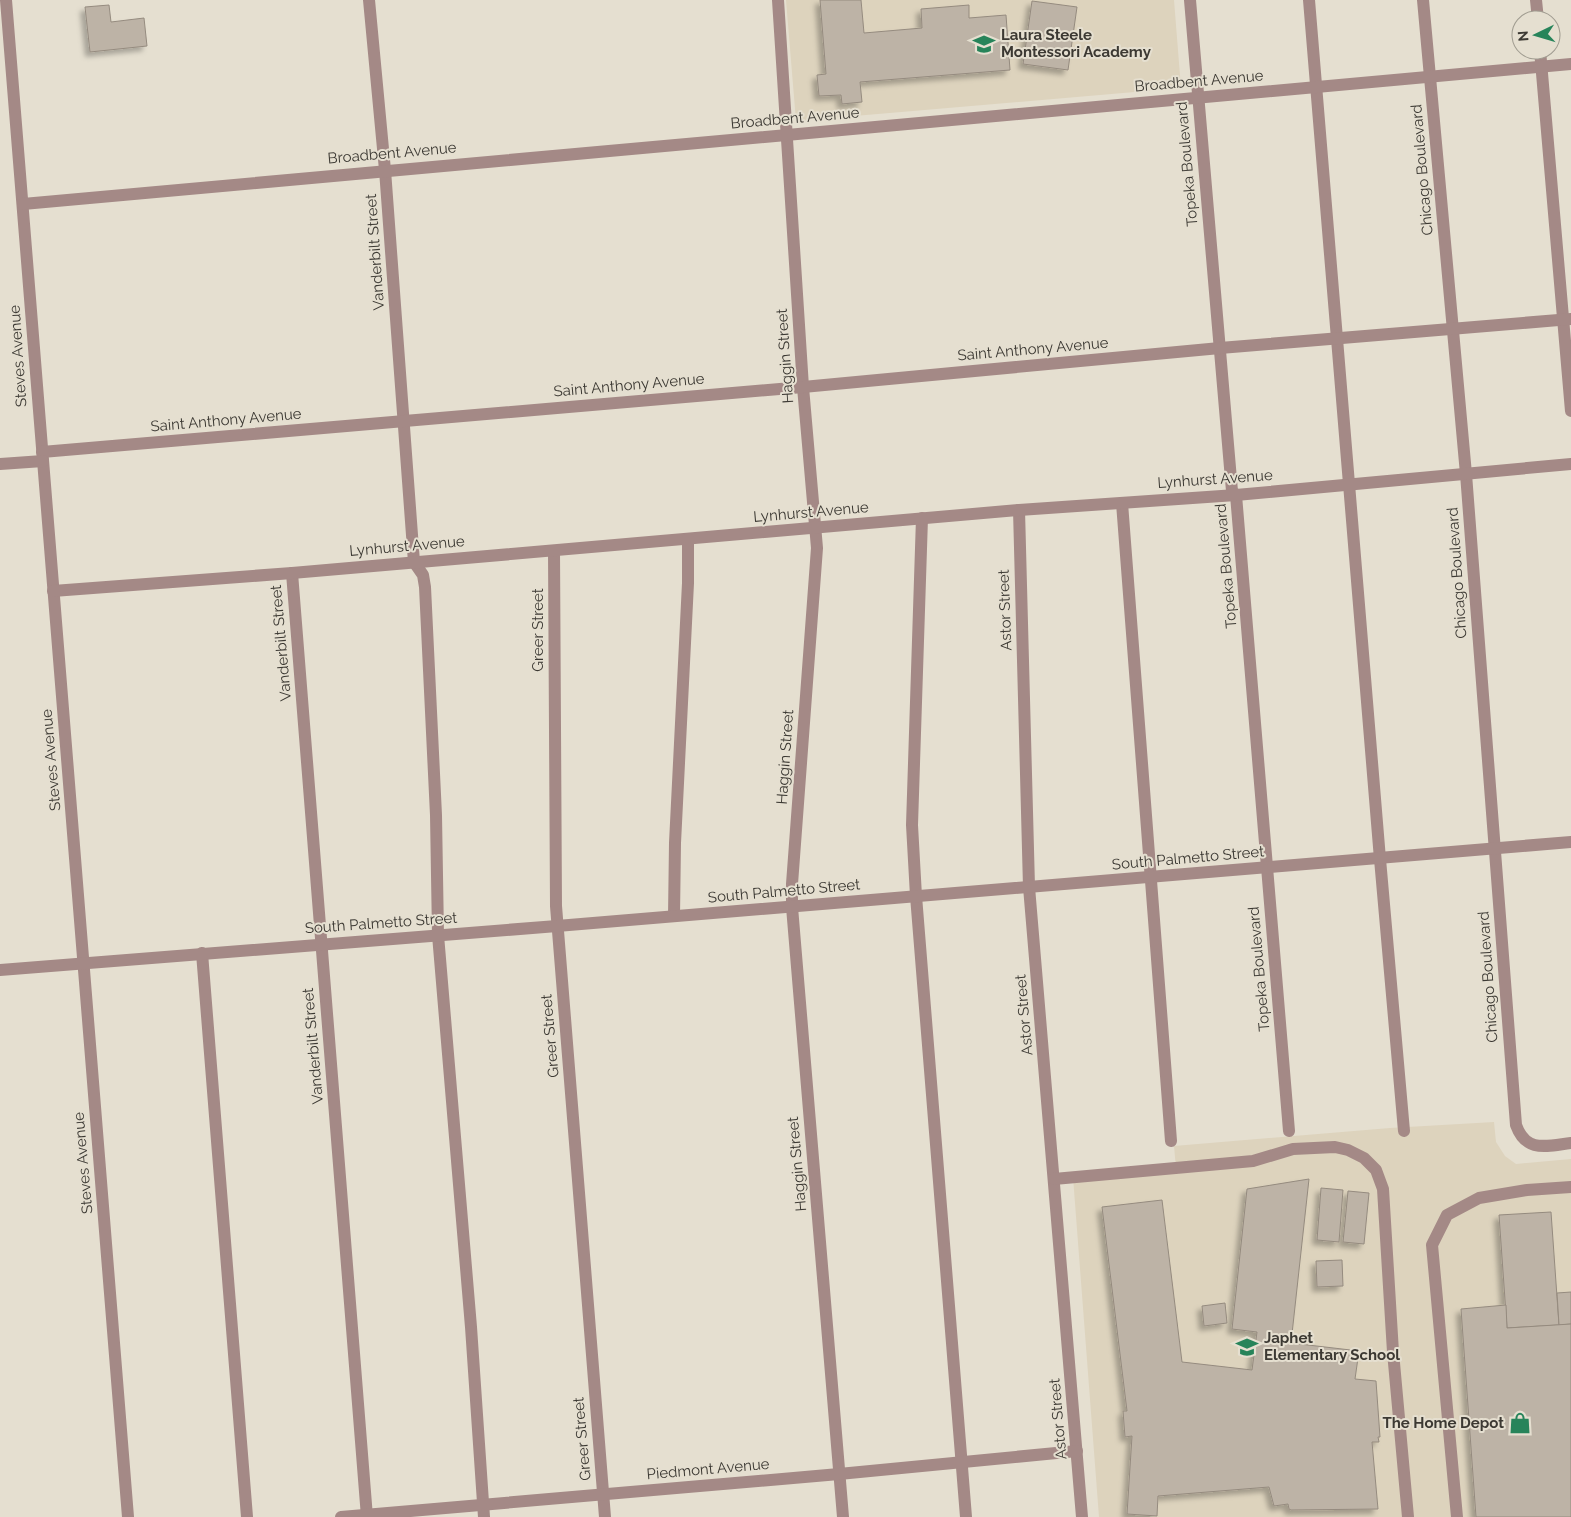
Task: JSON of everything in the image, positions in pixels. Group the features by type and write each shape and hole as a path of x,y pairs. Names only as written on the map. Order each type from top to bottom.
{"street":[{"name":"Steves Avenue","path":"6,0 128,1517"},
{"name":"Vanderbilt Street","path":"369,0 385,170 414,562"},
{"name":"Haggin Street","path":"778,0 803,387 817,548 792,884 792,907 843,1517"},
{"name":"Topeka Boulevard","path":"1190,0 1232,491 1236,495 1289,1131"},
{"path":"1309,0 1404,1131"},
{"name":"Chicago Boulevard","path":"1423,0 1466,474 1516,1125 1520,1136 1530,1145 1571,1144"},
{"path":"1541,60 1567,320 1571,411"},
{"name":"Broadbent Avenue","path":"23,204 1571,64"},
{"name":"Saint Anthony Avenue","path":"0,464 42,457 403,421 803,387 1220,348 1567,320"},
{"name":"Lynhurst Avenue","path":"53,591 292,573 1019,510 1236,495 1571,464"},
{"path":"1122,503 1172,1140"},
{"name":"Astor Street","path":"1019,510 1029,887 1082,1517"},
{"path":"922,518 912,825 916,896 966,1517"},
{"path":"674,916 675,843 688,583 688,539"},
{"name":"Greer Street","path":"554,551 557,926 605,1517"},
{"path":"414,562 423,575 425,587 436,815 438,935 470,1317 483,1511"},
{"name":"Vanderbilt Street","path":"292,573 367,1516"},
{"name":"South Palmetto Street","path":"0,970 792,907 1571,842"},
{"path":"202,953 247,1517"},
{"path":"1054,1179 1253,1161 1293,1149 1335,1147 1348,1150 1364,1158 1376,1170 1383,1189 1393,1352 1408,1517"},
{"path":"1457,1517 1432,1245 1447,1215 1479,1198 1527,1190 1571,1187"},
{"name":"Piedmont Avenue","path":"341,1517 483,1511 603,1494 1077,1451"}],"shaded area":[{"name":"Laura Steele Montessori Academy","path":"786,0 1174,0 1181,88 796,121"},
{"name":"Japhet Elementary School","path":"1494,1122 1496,1142 1505,1156 1516,1164 1571,1159 1571,1517 1099,1517 1073,1177 1176,1168 1174,1146 1390,1128"}],"building":[{"path":"820,0 861,0 864,33 922,28 921,9 969,5 969,18 1006,15 1010,70 860,82 862,102 842,104 841,95 819,96 817,75 826,74"},
{"path":"1032,1 1077,7 1068,70 1023,64"},
{"path":"109,5 111,22 144,18 147,46 90,52 85,7"},
{"path":"1309,1179 1291,1343 1359,1351 1355,1379 1376,1381 1380,1437 1378,1437 1379,1442 1372,1442 1378,1509 1291,1510 1288,1504 1274,1506 1269,1487 1158,1496 1157,1516 1127,1514 1132,1436 1125,1437 1123,1411 1127,1411 1102,1207 1162,1200 1182,1362 1252,1370 1257,1332 1232,1329 1247,1189"},
{"path":"1321,1188 1343,1190 1339,1242 1317,1240"},
{"path":"1348,1191 1369,1193 1364,1244 1343,1242"},
{"path":"1551,1212 1559,1325 1507,1328 1499,1215"},
{"path":"1342,1260 1343,1286 1317,1287 1316,1261"},
{"path":"1571,1292 1571,1324 1559,1325 1557,1293"},
{"path":"1225,1303 1227,1323 1204,1326 1202,1306"},
{"name":"The Home Depot","path":"1506,1305 1507,1328 1571,1324 1571,1517 1476,1517 1461,1309"}],"place":[{"name":"Laura Steele Montessori Academy","path":"984,44"},
{"name":"Japhet Elementary School","path":"1247,1347"},
{"name":"The Home Depot","path":"1520,1423"}]}
